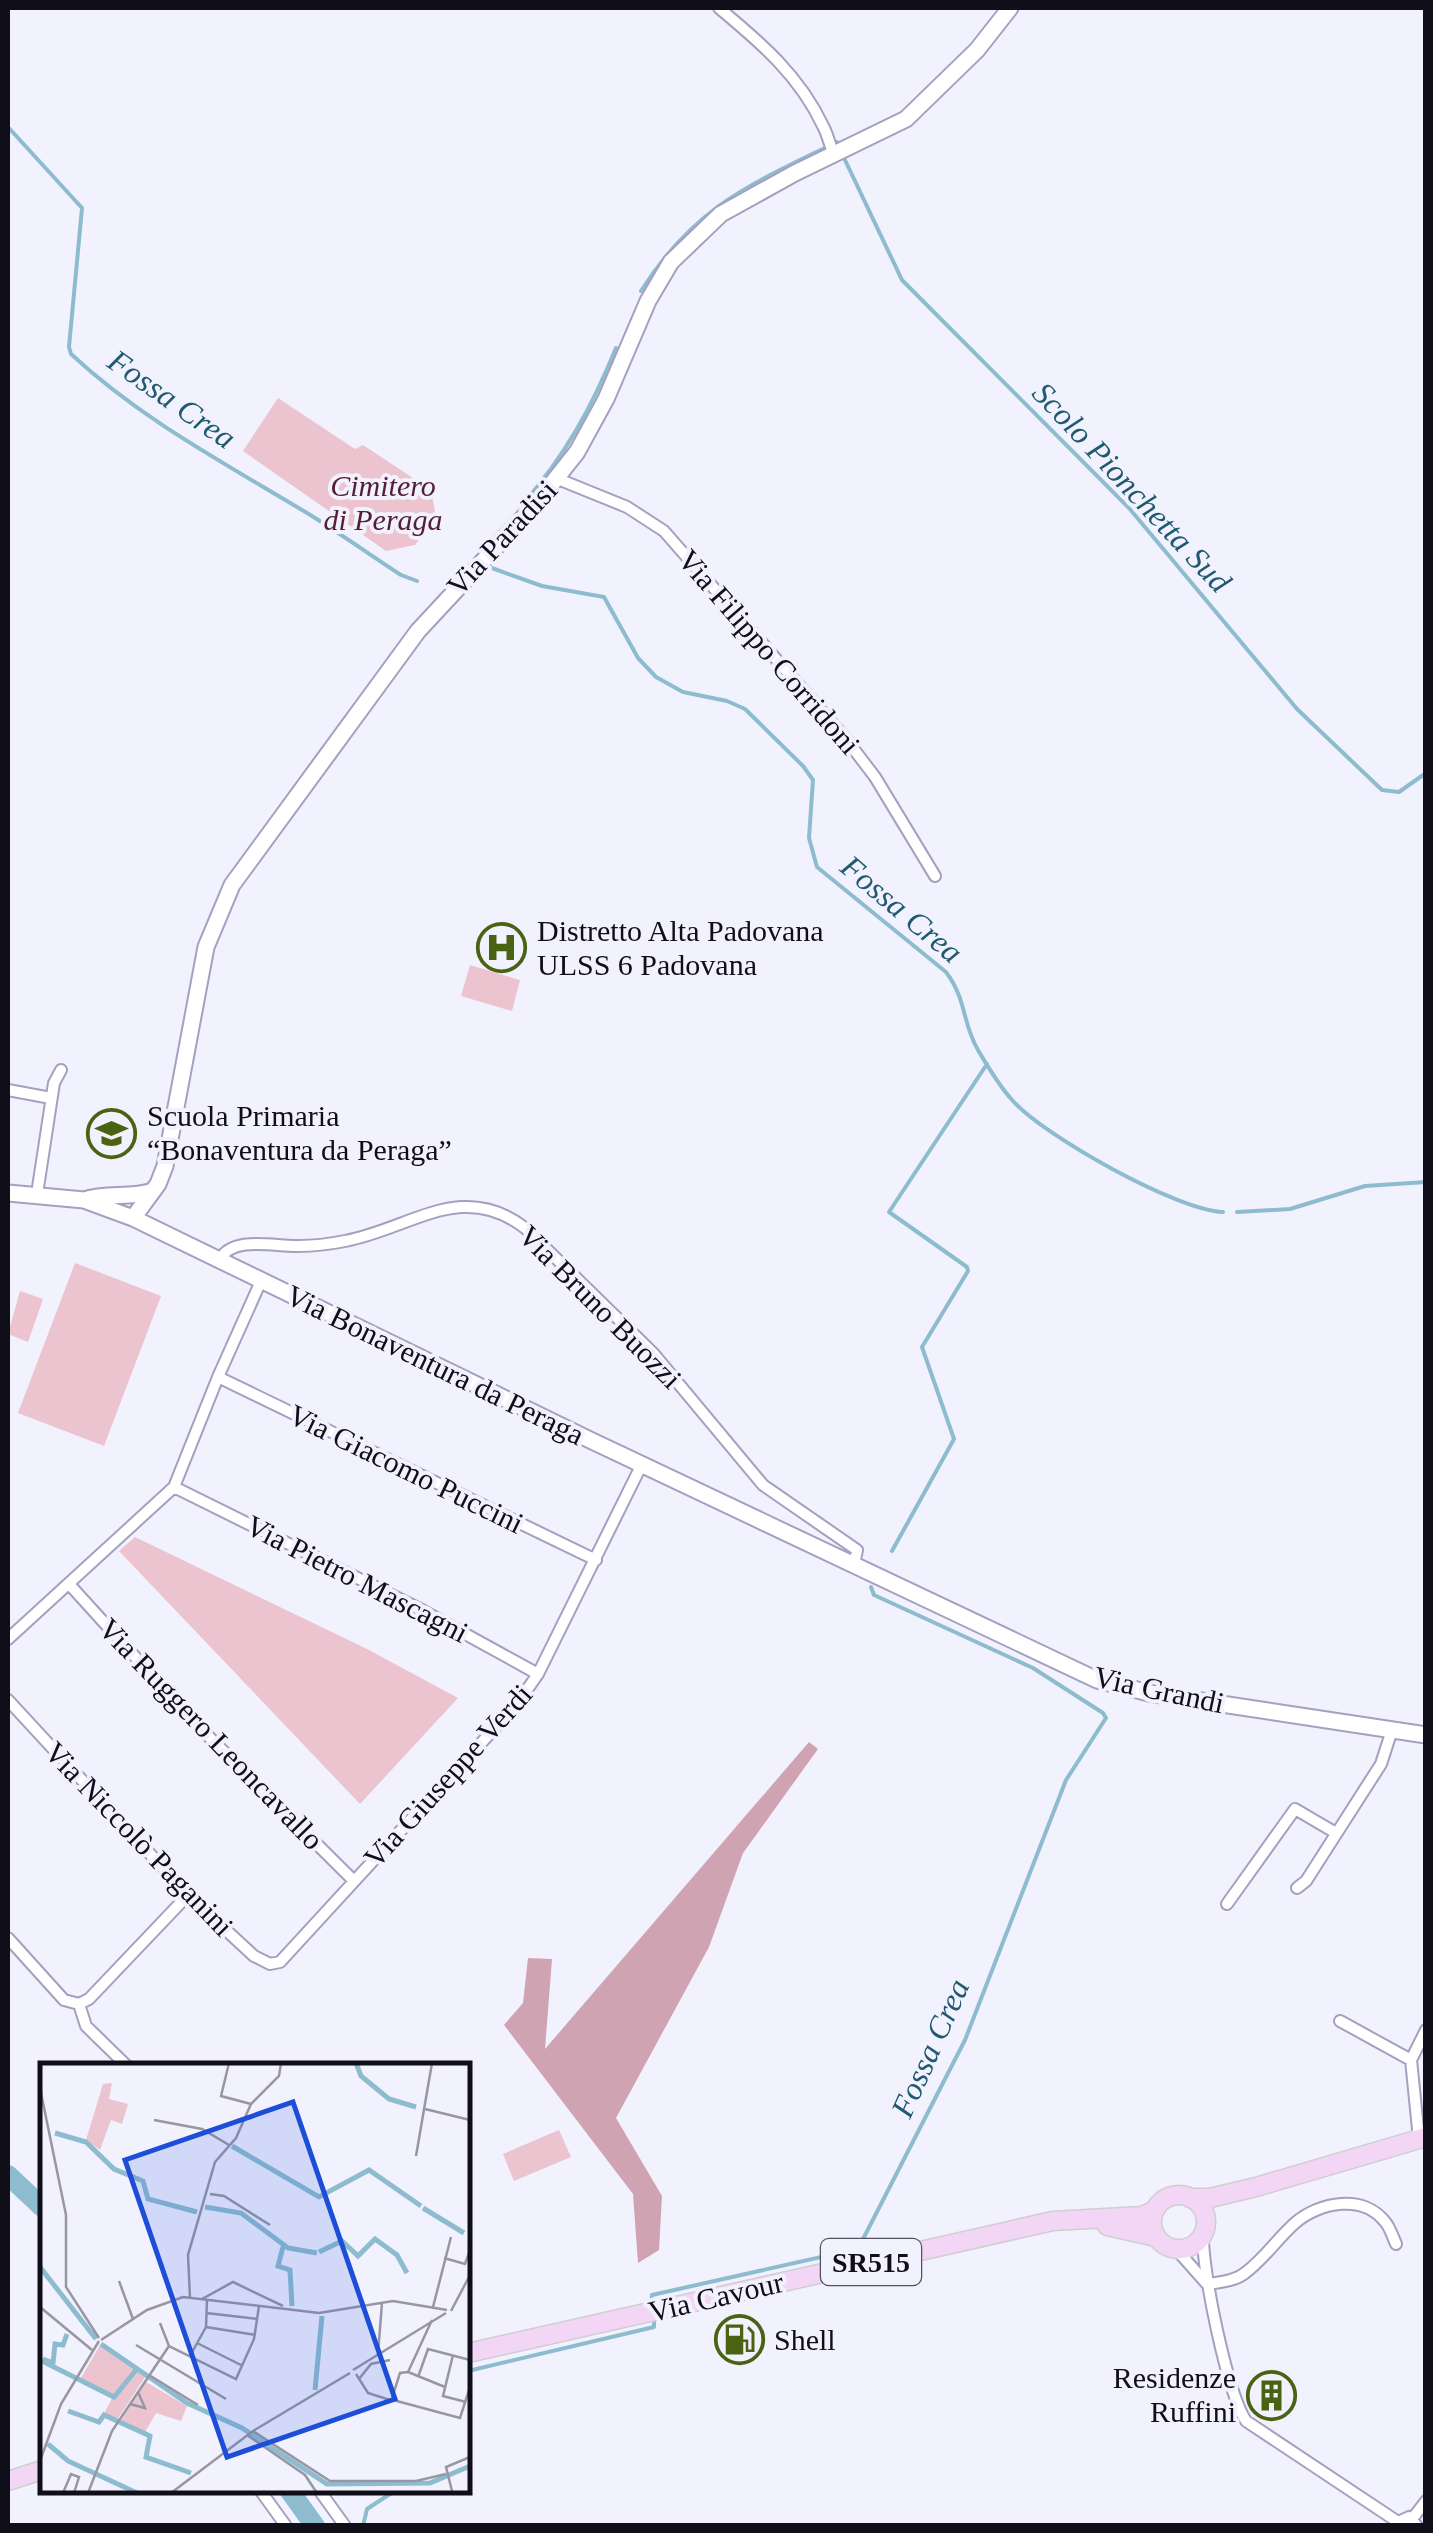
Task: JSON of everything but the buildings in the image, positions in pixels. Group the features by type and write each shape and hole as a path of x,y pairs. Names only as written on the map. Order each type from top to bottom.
{"main road":[{"path":"1256,2187 1219,2206 1192,2246 1176,2249 1156,2237 1152,2224 1155,2210 1166,2198 1210,2198 1422,2138"},
{"path":"1190,2198 1201,2208 1204,2228"},
{"name":"Via Cavour","path":"470,2353 1053,2221 1128,2218 1155,2210"},
{"name":"Via Cavour","path":"1082,2218 1156,2237"},
{"path":"8,2481 40,2471"}],"street":[{"path":"720,8 779,58 812,106 831,148"},
{"name":"Via Paradisi","path":"133,1218 154,1190 169,1153 206,947 232,885 418,631 558,478 599,412 658,280 682,248 721,214 831,148 906,119 977,50 1010,8"},
{"name":"Via Filippo Corridoni","path":"558,478 626,506 664,530 846,739 935,876"},
{"path":"37,1194 51,1098 61,1070"},
{"path":"8,1090 51,1098"},
{"path":"84,1200 101,1194 154,1190"},
{"name":"Via Bonaventura da Peraga","path":"8,1194 84,1200 133,1218 854,1566"},
{"name":"Via Bruno Buozzi","path":"220,1260 224,1253 240,1246 344,1241 454,1206 483,1206 506,1214 653,1353 763,1485 857,1550 854,1566"},
{"path":"8,1640 174,1487 261,1280"},
{"name":"Via Giacomo Puccini","path":"218,1377 596,1560"},
{"name":"Via Giuseppe Verdi","path":"280,1962 517,1704 538,1674 642,1464"},
{"name":"Via Pietro Mascagni","path":"174,1487 418,1608 538,1674"},
{"name":"Via Grandi","path":"854,1566 1046,1658 1111,1684 1426,1735"},
{"name":"Via Ruggero Leoncavallo","path":"70,1584 196,1724 354,1882"},
{"name":"Via Niccolò Paganini","path":"8,1700 188,1895 254,1956 270,1964 280,1962"},
{"path":"1297,1888 1306,1882 1380,1764 1392,1730"},
{"path":"1227,1904 1294,1809 1336,1833"},
{"path":"79,2004 98,1990 188,1895"},
{"path":"8,1938 64,2000 79,2004"},
{"path":"79,2004 86,2026 125,2063"},
{"path":"1340,2021 1411,2060"},
{"path":"1422,2138 1411,2060 1426,2030"},
{"path":"1208,2284 1243,2275 1309,2213 1339,2204 1354,2204 1375,2213 1386,2223 1396,2244"},
{"path":"1204,2228 1208,2284 1235,2401 1246,2421 1397,2524 1405,2517 1415,2522 1426,2501"},
{"path":"1176,2249 1208,2284"},
{"path":"262,2493 286,2526"},
{"path":"321,2493 345,2526"}],"green space":[{"name":"Cimitero di Peraga","path":"278,398 355,449 363,445 431,490 436,517 429,525 421,521 414,532 421,537 415,545 386,551 243,451"},
{"path":"470,965 520,980 512,1011 461,996"},
{"path":"75,1263 161,1296 104,1446 18,1413"},
{"path":"20,1291 43,1299 28,1342 8,1334"},
{"path":"135,1537 367,1649 458,1698 360,1804 119,1551"},
{"path":"559,2130 571,2157 514,2181 503,2154"}],"shaded area":[{"path":"809,1742 818,1749 743,1853 709,1947 616,2118 662,2196 659,2250 638,2263 633,2194 504,2025 523,2003 528,1958 552,1959 545,2049"}],"waterway":[{"name":"Fossa Crea","path":"8,127 82,208 71,354 157,421 401,575 417,581"},
{"name":"Scolo Pionchetta Sud","path":"641,291 682,238 727,201 806,157 837,142 839,145"},
{"name":"Scolo Pionchetta Sud","path":"845,160 902,280 1129,508 1297,709 1382,790 1399,792 1426,773"},
{"name":"Scolo Pionchetta Sud","path":"523,504 576,430 616,348"},
{"name":"Fossa Crea","path":"489,567 542,586 604,597 638,658 656,677 683,692 745,709 813,780 809,838 817,867 946,972 958,992 978,1050 1013,1101 1053,1133 1145,1186 1223,1212"},
{"name":"Fossa Crea","path":"892,1551 954,1439 922,1347 968,1271 889,1212 987,1064"},
{"path":"1237,1212 1290,1209 1365,1186 1426,1182"},
{"name":"Fossa Crea","path":"651,2303 652,2295 848,2251 860,2245 965,2040 1066,1780 1106,1718 1033,1668 874,1595 871,1587"},
{"path":"8,2175 40,2205"},
{"name":"Fossa Crea","path":"470,2371 654,2327 654,2317"},
{"path":"291,2493 315,2526"},
{"name":"Fossa Crea","path":"363,2526 367,2509 391,2493"}],"place":[{"name":"Distretto Alta Padovana ULSS 6 Padovana","path":"502,948"},
{"name":"Scuola Primaria “Bonaventura da Peraga”","path":"112,1133"},
{"name":"Shell","path":"739,2340"},
{"name":"Residenze Ruffini","path":"1271,2395"}]}
